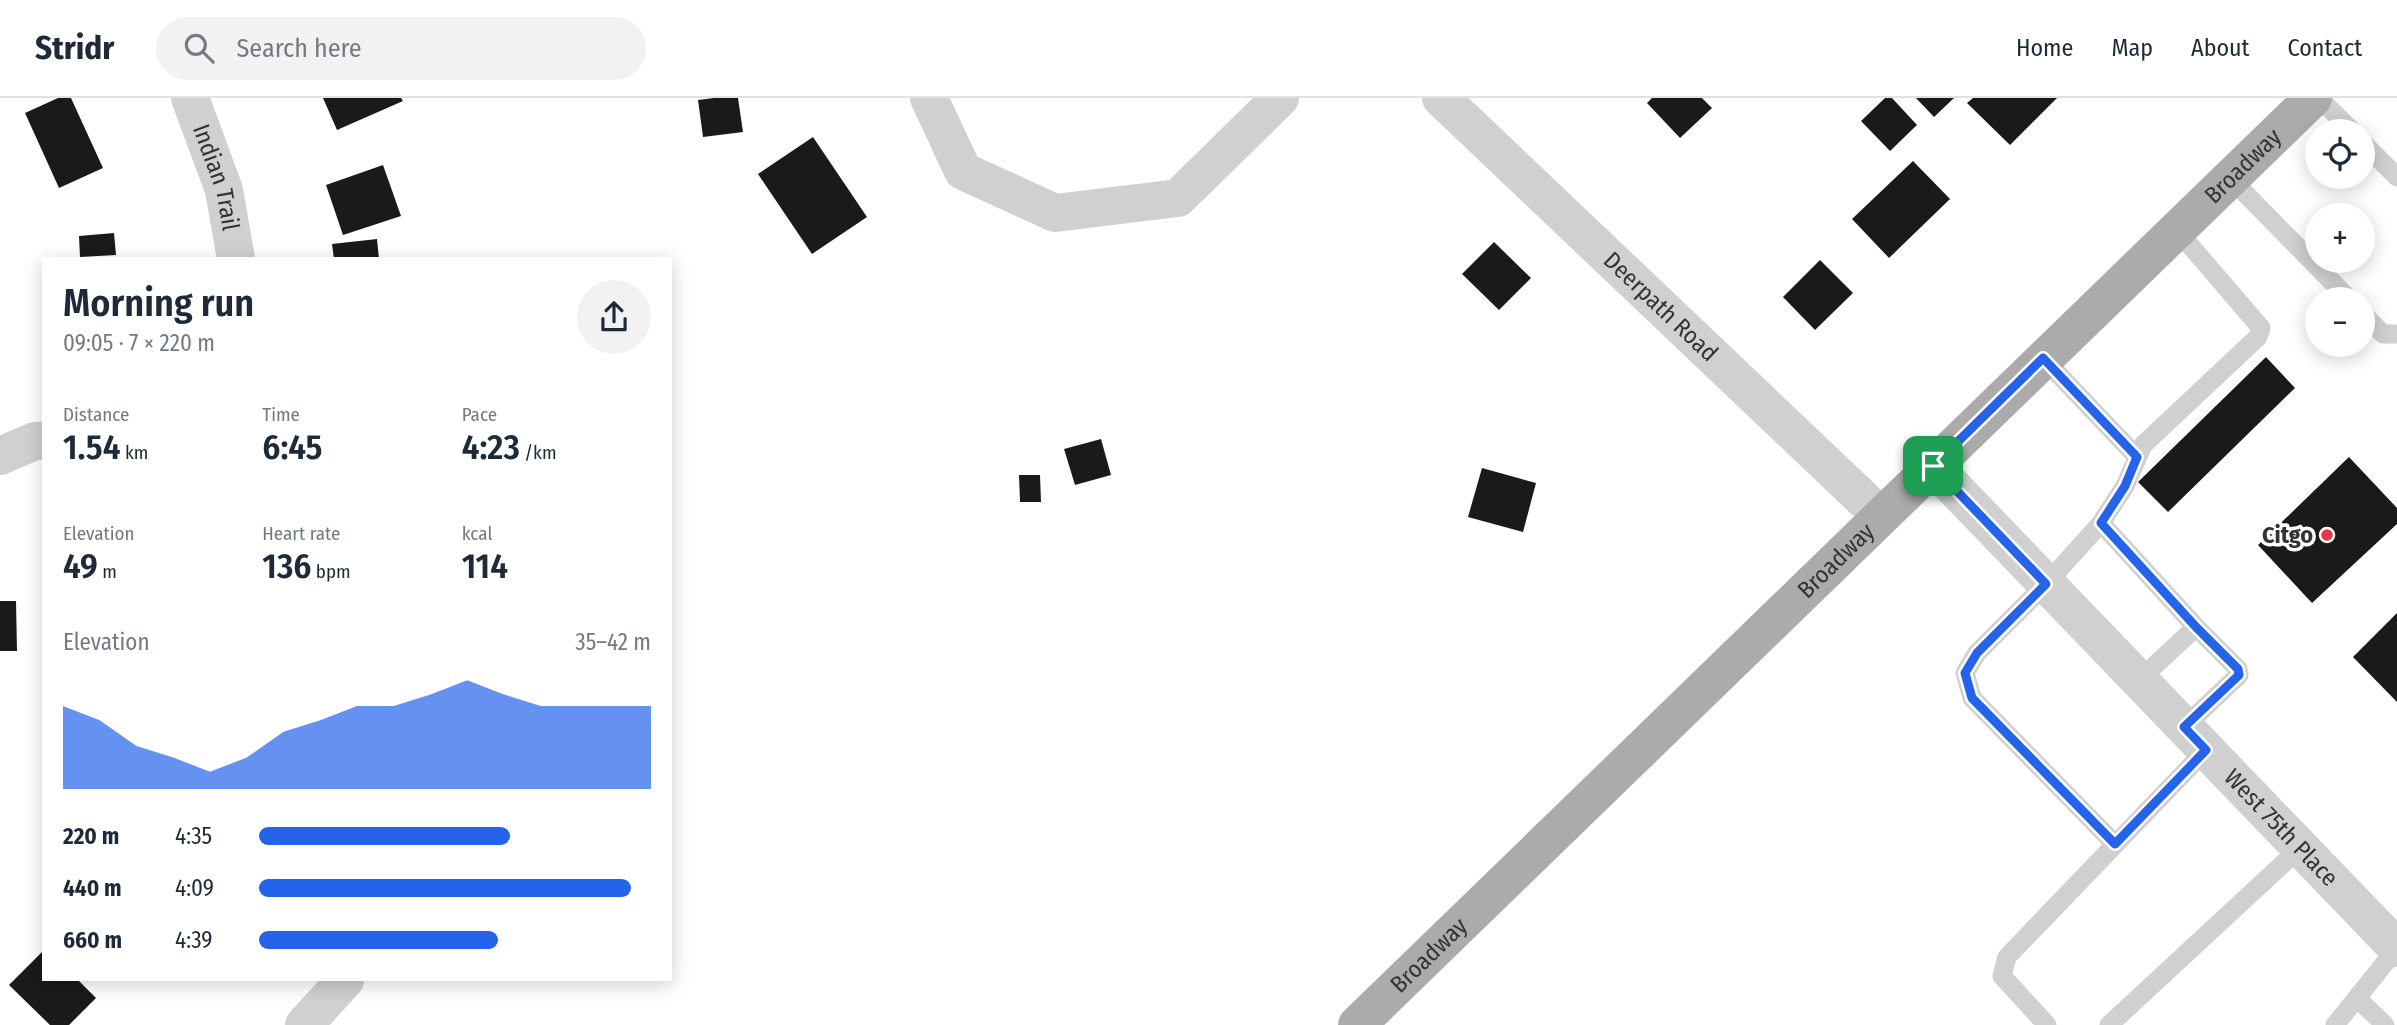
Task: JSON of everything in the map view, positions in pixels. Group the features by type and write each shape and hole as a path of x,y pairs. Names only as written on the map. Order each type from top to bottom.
{"main road":[{"name":"Broadway","path":"1357,1025 2313,98"}],"street":[{"name":"Indian Trail","path":"190,98 224,190 236,257"},
{"path":"929,98 963,171 1055,213 1178,198 1280,98"},
{"name":"Deerpath Road","path":"1441,98 1881,516"},
{"path":"0,456 35,441 42,441"},
{"name":"West 75th Place","path":"1933,466 2397,948"},
{"path":"304,1025 344,981"}],"lane":[{"path":"2319,98 2340,119"},
{"path":"2375,155 2397,177"},
{"path":"2230,178 2337,287"},
{"path":"2115,844 1972,698 1965,673 1977,653 2046,584 2101,523 2125,486 2143,445 2258,337 2261,328 2176,229"},
{"path":"2375,326 2383,334 2397,334"},
{"path":"2043,358 2137,457"},
{"path":"2047,1025 2002,976 2007,957 2115,844 2239,675 2238,669 2101,523"},
{"path":"2139,680 2196,627"},
{"path":"2109,1025 2300,848"},
{"path":"2335,1025 2397,948"},
{"path":"2357,998 2385,1025"}],"building":[{"path":"58,98 71,98 103,168 59,188 25,113"},
{"path":"323,98 401,98 403,101 337,130"},
{"path":"738,98 743,132 703,137 698,100"},
{"path":"1652,98 1702,98 1712,108 1680,138 1647,103"},
{"path":"1885,98 1892,98 1917,125 1890,151 1861,121"},
{"path":"1916,98 1954,98 1934,117"},
{"path":"1973,98 2057,98 2010,145 1967,103"},
{"path":"813,137 867,217 812,254 758,174"},
{"path":"1913,161 1950,199 1889,258 1852,219"},
{"path":"383,165 401,216 343,235 326,185"},
{"path":"114,233 116,255 80,257 79,236"},
{"path":"377,239 379,257 334,257 332,244"},
{"path":"1494,242 1531,278 1499,310 1462,274"},
{"path":"1820,260 1853,293 1815,330 1783,297"},
{"name":"Citgo","path":"2266,357 2295,388 2168,512 2138,482"},
{"path":"1101,439 1111,475 1075,485 1064,449"},
{"name":"Citgo","path":"2349,457 2397,508 2397,524 2312,603 2258,545"},
{"path":"1482,468 1536,483 1523,532 1468,517"},
{"path":"1019,475 1040,475 1041,502 1020,502"},
{"path":"0,601 16,601 17,651 0,651"},
{"path":"2397,613 2397,702 2353,657"},
{"path":"42,952 42,981 79,981 96,998 69,1025 50,1025 9,985"}],"place":[{"name":"Citgo","path":"2327,535"}],"route":[{"path":"2043,358 2137,457 2125,486 2101,523 2238,669 2239,675 2184,727 2206,750 2115,844 1972,698 1965,673 1977,653 2046,584 1933,466 2043,358"}]}
